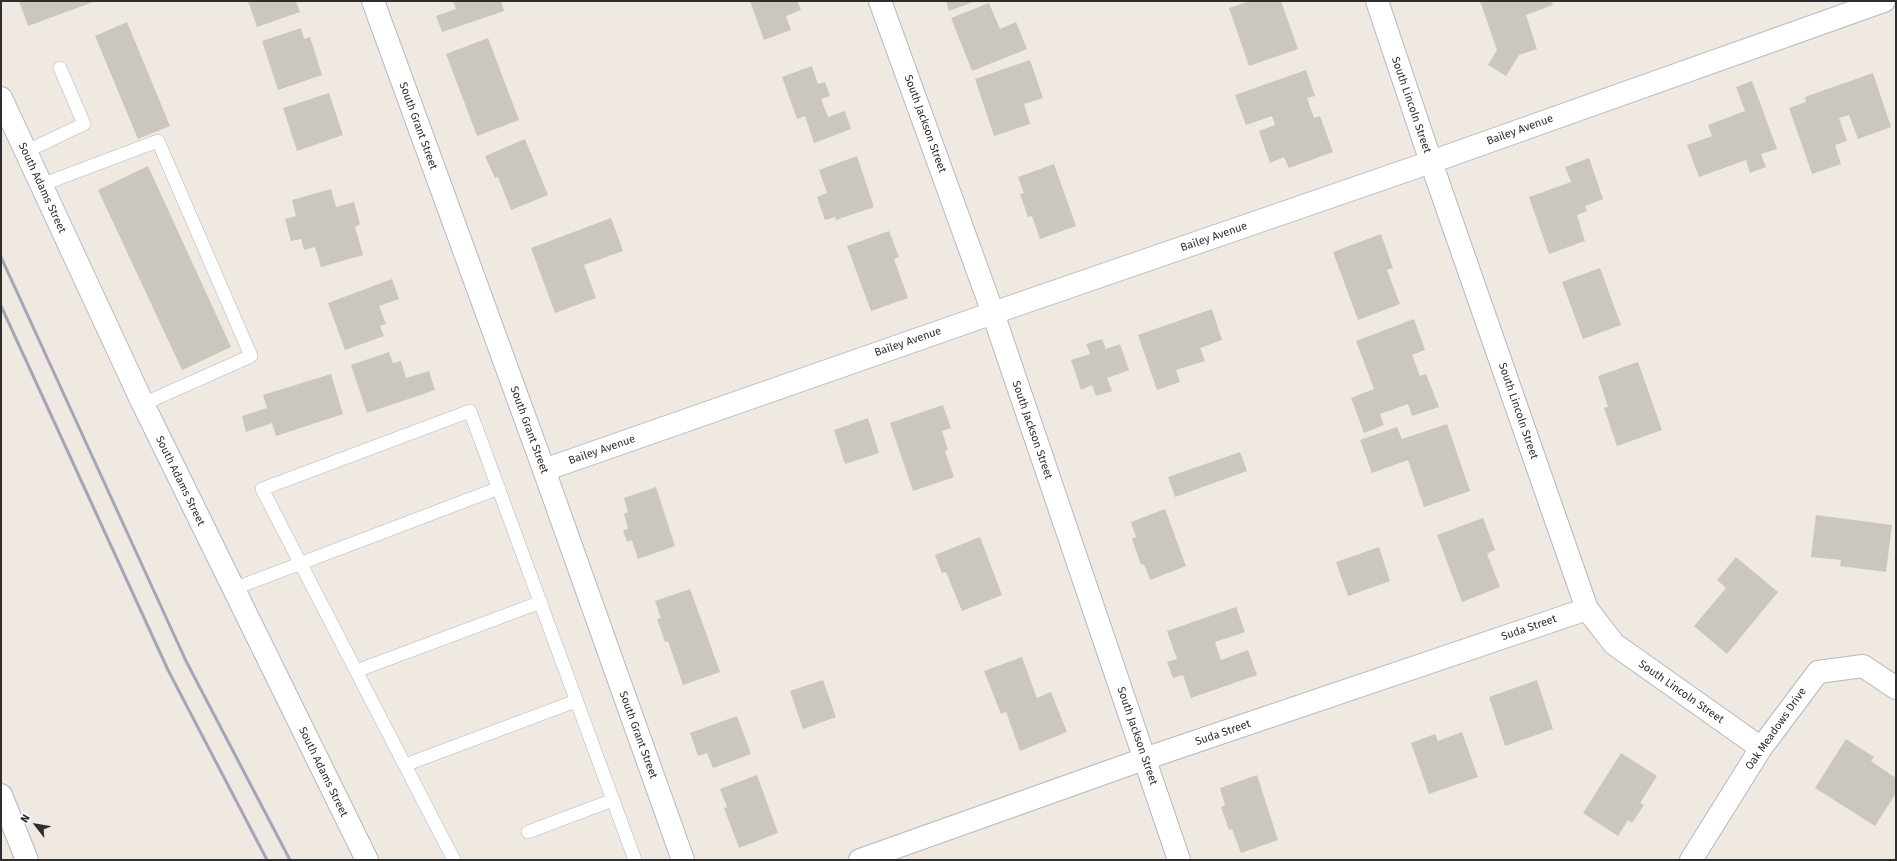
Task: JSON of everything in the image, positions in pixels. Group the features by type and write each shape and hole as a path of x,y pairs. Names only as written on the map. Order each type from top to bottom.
{"street":[{"name":"South Grant Street","path":"373,1 544,470 683,860"},
{"name":"South Jackson Street","path":"880,1 993,313 1179,860"},
{"name":"South Lincoln Street","path":"1377,1 1431,162 1587,609 1614,644 1761,748"},
{"name":"Bailey Avenue","path":"544,470 1431,162 1879,2"},
{"name":"South Adams Street","path":"1,98 143,404 367,860"},
{"name":"Suda Street","path":"860,860 1144,759 1587,609"},
{"name":"Oak Meadows Drive","path":"1691,860 1761,748 1818,672 1863,666 1896,688"},
{"path":"1,795 27,860"}],"lane":[{"path":"25,152 84,124 60,68"},
{"path":"41,185 158,141 251,356 143,404"},
{"path":"454,860 262,489 470,411 635,860"},
{"path":"233,589 498,488"},
{"path":"356,671 540,602"},
{"path":"405,765 576,701"},
{"path":"528,832 613,800"}],"building":[{"path":"19,1 96,1 28,26"},
{"path":"248,1 296,1 300,12 257,27"},
{"path":"453,1 501,1 504,11 442,32 436,16 456,9"},
{"path":"750,1 797,1 801,10 786,16 791,30 764,40"},
{"path":"946,1 976,1 949,11"},
{"path":"1250,1 1281,1 1298,49 1249,66 1229,8"},
{"path":"1480,1 1551,1 1553,5 1526,15 1537,49 1519,55 1506,76 1488,65 1497,50"},
{"path":"989,3 1000,29 1016,22 1027,49 972,71 951,18"},
{"path":"127,22 170,126 138,139 95,36"},
{"path":"301,28 304,39 310,37 322,75 278,90 262,41"},
{"path":"488,38 519,120 477,136 446,54"},
{"path":"1030,60 1043,98 1024,104 1030,124 994,136 975,79"},
{"path":"812,66 818,84 825,82 830,96 821,99 828,117 845,111 851,129 814,143 805,116 797,119 782,77"},
{"path":"1306,70 1315,96 1307,98 1314,118 1320,116 1333,152 1289,168 1284,157 1270,163 1259,131 1275,125 1272,116 1246,125 1235,95"},
{"path":"1873,73 1891,127 1858,139 1849,115 1839,118 1847,141 1835,145 1841,164 1812,174 1789,108 1806,102 1805,97"},
{"path":"1752,81 1777,149 1761,154 1766,167 1750,173 1746,160 1699,177 1687,145 1712,136 1708,125 1745,111 1736,87"},
{"path":"329,93 343,135 297,151 283,108"},
{"path":"525,139 548,195 511,210 498,177 495,178 485,156"},
{"path":"857,156 874,207 836,220 835,217 825,220 817,197 827,193 819,170"},
{"path":"1589,158 1603,199 1585,206 1587,211 1577,215 1585,241 1549,254 1529,197 1571,182 1565,167"},
{"path":"1054,164 1076,226 1040,239 1032,216 1028,217 1020,194 1024,193 1018,177"},
{"path":"148,166 231,347 182,370 98,190"},
{"path":"331,189 336,207 354,202 360,224 355,227 363,255 321,267 315,247 304,250 301,239 291,241 285,219 296,216 292,200"},
{"path":"611,218 623,251 584,265 596,298 555,313 531,248"},
{"path":"889,231 899,257 894,259 908,298 871,311 847,246"},
{"path":"1381,234 1393,268 1387,270 1400,304 1358,320 1333,252"},
{"path":"1600,268 1621,325 1583,339 1562,282"},
{"path":"392,279 399,299 379,306 386,324 380,326 384,336 345,350 328,303"},
{"path":"1212,309 1222,340 1200,348 1205,361 1176,370 1180,382 1157,390 1138,335"},
{"path":"1414,319 1425,350 1412,355 1420,376 1426,374 1439,407 1412,416 1408,404 1380,414 1384,425 1364,433 1351,398 1374,389 1356,341"},
{"path":"1102,339 1106,349 1120,344 1129,370 1107,378 1112,391 1096,396 1092,385 1081,390 1071,360 1090,354 1086,344"},
{"path":"389,352 393,363 401,361 406,378 429,371 435,390 367,413 351,365"},
{"path":"1638,362 1662,430 1617,446 1604,408 1608,407 1598,376"},
{"path":"331,374 343,414 276,436 272,423 246,432 242,416 267,408 263,395"},
{"path":"943,405 951,428 942,431 948,450 945,451 954,477 913,491 890,423"},
{"path":"868,418 879,453 845,464 834,430"},
{"path":"1447,424 1470,491 1424,507 1408,460 1372,473 1360,440 1397,427 1402,439"},
{"path":"1240,452 1247,471 1175,497 1168,477"},
{"path":"656,487 675,546 638,559 632,540 627,542 623,530 628,529 624,514 628,512 624,498"},
{"path":"1165,509 1186,566 1150,580 1144,564 1141,565 1132,539 1136,537 1131,522"},
{"path":"1816,515 1892,525 1886,572 1840,566 1841,560 1811,557"},
{"path":"1483,518 1495,550 1487,554 1500,587 1462,602 1437,535"},
{"path":"980,537 1002,595 962,611 946,572 942,573 935,555"},
{"path":"1379,547 1390,581 1348,596 1336,562"},
{"path":"1736,557 1778,592 1727,654 1694,626 1726,588 1717,580"},
{"path":"690,589 720,672 683,685 668,641 665,642 657,619 661,618 655,601"},
{"path":"1236,607 1245,632 1215,642 1221,660 1248,650 1257,675 1191,698 1183,675 1173,678 1167,662 1177,659 1167,631"},
{"path":"1022,657 1037,698 1051,692 1067,732 1020,751 1006,712 1001,714 984,671"},
{"path":"823,680 836,717 803,729 790,691"},
{"path":"1537,680 1553,729 1505,746 1489,697"},
{"path":"737,716 751,754 713,768 707,753 698,756 690,733"},
{"path":"1462,732 1478,777 1429,794 1411,743 1435,734 1438,741"},
{"path":"1846,739 1874,757 1871,761 1896,778 1896,793 1875,826 1815,788"},
{"path":"1621,753 1657,776 1640,803 1644,805 1632,823 1628,820 1618,836 1583,813"},
{"path":"757,775 778,833 739,848 724,808 727,807 720,789"},
{"path":"1257,775 1278,840 1241,853 1232,829 1229,830 1221,807 1225,805 1220,788"}],"railway":[{"path":"1,257 186,661 290,860"},
{"path":"1,306 168,670 267,860"}]}
